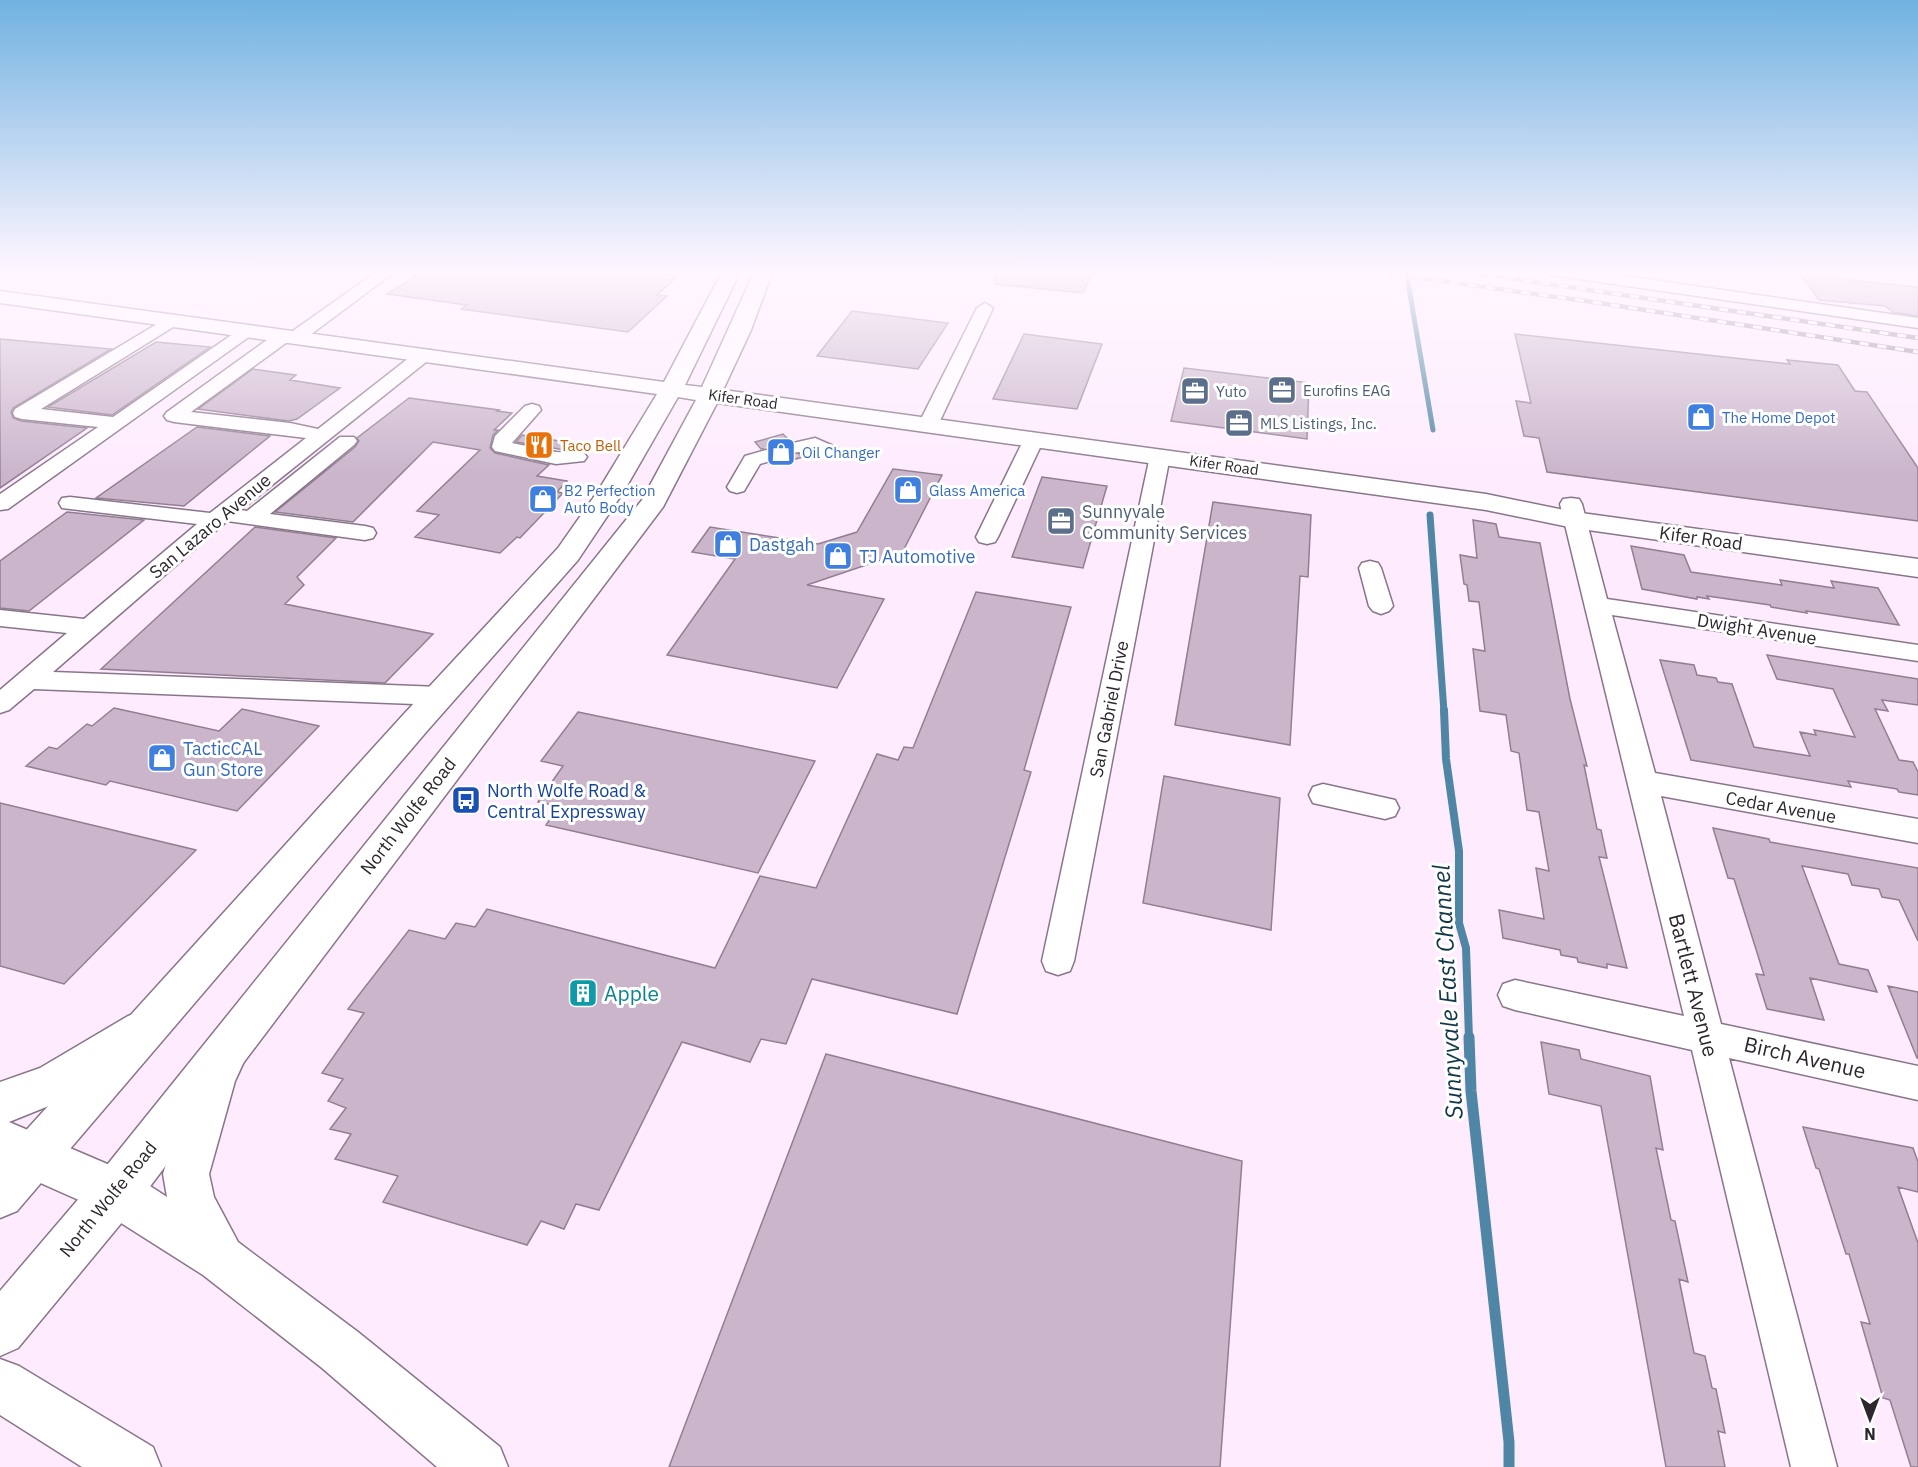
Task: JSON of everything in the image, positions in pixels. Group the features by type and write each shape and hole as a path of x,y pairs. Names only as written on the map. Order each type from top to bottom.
{"main road":[{"name":"Kifer Road","path":"308,338 1486,502 1918,549"},
{"path":"0,1194 17,1149 143,1030 568,554 611,491 672,388 698,338"},
{"name":"North Wolfe Road","path":"0,1330 116,1192 654,502 711,395 737,338"},
{"name":"Kifer Road","path":"1573,512 1918,568"},
{"path":"0,1103 14,1100 51,1085 143,1030"},
{"path":"220,1258 192,1204 186,1174 214,1079 231,1044"},
{"path":"17,1149 116,1192 220,1258 340,1350 480,1467"},
{"path":"0,1385 133,1467"}],"street":[{"path":"117,423 22,413 142,338"},
{"path":"0,504 238,338"},
{"path":"286,338 174,416 290,429 320,435"},
{"path":"928,425 970,338"},
{"name":"San Lazaro Avenue","path":"0,704 219,517 425,354"},
{"path":"532,410 502,440 502,447 556,458 577,457"},
{"path":"987,537 1034,439"},
{"path":"253,517 347,441"},
{"path":"796,448 815,444 831,452"},
{"path":"737,487 752,460 766,456"},
{"name":"San Gabriel Drive","path":"1058,961 1160,456"},
{"path":"249,493 277,498"},
{"path":"70,503 219,517 253,517 365,533"},
{"name":"Bartlett Avenue","path":"1573,512 1643,782 1814,1467"},
{"path":"1370,568 1381,606"},
{"name":"Dwight Avenue","path":"1596,605 1918,653"},
{"path":"0,618 89,628"},
{"path":"29,680 440,696"},
{"name":"Cedar Avenue","path":"1643,782 1918,831"},
{"path":"1323,788 1385,800"},
{"name":"Birch Avenue","path":"1515,995 1918,1083"}],"building":[{"path":"831,338 938,338 918,369 817,356"},
{"path":"1022,338 1059,338 1102,344 1077,409 993,399"},
{"name":"The Home Depot","path":"1516,338 1556,338 1790,364 1787,360 1838,365 1855,391 1867,392 1918,468 1918,521 1547,472 1539,438 1524,436 1516,401 1531,403"},
{"path":"0,339 111,349 13,408 11,412 13,418 21,421 87,428 0,488"},
{"path":"156,342 210,347 112,415 48,407"},
{"path":"1184,368 1309,383 1307,439 1171,421"},
{"path":"253,369 296,375 290,380 340,388 297,419 289,421 198,409"},
{"path":"409,398 512,413 494,430 498,430 493,435 490,448 495,453 549,465 537,476 567,481 557,492 563,493 520,538 517,537 500,553 415,537 439,515 417,511 480,450 433,442 353,522 275,512 355,447 359,441 357,438"},
{"path":"197,427 270,436 184,506 96,498"},
{"name":"Oil Changer","path":"783,434 790,441 784,448 787,453 801,454 803,457 774,465 772,463 778,456 775,451 767,448 761,449 755,442"},
{"path":"522,435 572,443 565,450 516,442"},
{"path":"893,469 942,475 902,553 807,585 884,599 837,688 667,655 735,559 692,552 710,527 818,544 857,532"},
{"name":"Sunnyvale Community Services","path":"1042,477 1107,486 1083,568 1012,557"},
{"path":"1213,502 1311,515 1308,577 1300,576 1290,745 1175,725"},
{"path":"67,512 144,520 29,611 0,608 0,561"},
{"path":"1473,520 1496,524 1499,537 1540,543 1570,699 1587,766 1584,765 1597,829 1601,830 1607,858 1599,857 1627,968 1607,964 1607,968 1578,962 1577,958 1561,955 1560,950 1503,938 1499,910 1544,919 1536,868 1549,871 1539,812 1527,810 1519,753 1511,751 1506,715 1480,711 1473,649 1485,651 1479,602 1469,601 1460,555 1477,558"},
{"path":"255,527 336,538 297,577 304,585 285,604 433,634 385,683 101,669"},
{"path":"1631,546 1684,555 1691,572 1782,585 1780,580 1834,588 1831,581 1878,588 1899,625 1806,611 1807,613 1707,596 1709,599 1697,597 1697,599 1642,589"},
{"name":"Apple","path":"976,592 1071,607 1024,770 1031,772 957,1014 812,979 786,1044 761,1039 750,1062 682,1042 599,1210 576,1204 564,1229 541,1221 527,1245 383,1202 398,1176 335,1159 351,1134 330,1129 346,1108 328,1101 343,1079 322,1073 364,1013 348,1009 409,930 445,939 456,923 475,927 487,909 715,968 760,876 816,888 877,754 898,760 904,747 913,748"},
{"path":"1767,655 1918,679 1918,705 1882,700 1888,711 1875,709 1899,760 1913,762 1918,772 1918,795 1848,781 1851,787 1691,760 1660,660 1694,665 1697,675 1716,678 1718,682 1732,684 1754,747 1810,756 1800,732 1816,735 1814,730 1855,737 1833,689 1777,679"},
{"name":"TacticCAL Gun Store","path":"114,708 219,731 242,709 319,726 237,811 110,781 106,785 26,766 49,747 57,749 87,724 92,726"},
{"path":"578,712 815,761 758,873 546,825 559,806 538,802 563,766 541,761"},
{"path":"1164,776 1280,798 1271,930 1143,903"},
{"path":"0,803 196,850 64,984 0,966"},
{"path":"1713,828 1769,839 1770,842 1918,868 1918,941 1899,900 1882,897 1879,889 1852,885 1848,874 1802,866 1839,964 1868,970 1877,992 1810,978 1824,1020 1767,1009 1756,974 1764,975 1734,879 1728,878"},
{"path":"1888,986 1918,992 1918,1058 1917,1058"},
{"path":"1541,1042 1579,1050 1581,1059 1650,1076 1663,1150 1656,1148 1671,1220 1675,1221 1688,1282 1679,1279 1694,1353 1705,1356 1712,1388 1716,1389 1725,1433 1718,1431 1725,1467 1666,1467 1601,1106 1549,1094"},
{"path":"826,1054 1242,1161 1220,1467 669,1467"},
{"path":"1803,1127 1913,1148 1918,1162 1918,1192 1898,1187 1918,1243 1918,1467 1911,1467 1890,1400 1883,1398 1861,1322 1870,1324 1849,1254 1846,1254"}],"waterway":[{"name":"Sunnyvale East Channel","path":"1418,338 1433,430"},
{"name":"Sunnyvale East Channel","path":"1430,515 1444,712"},
{"name":"Sunnyvale East Channel","path":"1444,710 1446,759 1459,851 1459,923 1466,948 1469,1039"},
{"name":"Sunnyvale East Channel","path":"1469,1037 1471,1091 1509,1442 1509,1467"}],"tunnel":[{"path":"766,456 796,448"}],"railway":[{"path":"1830,338 1918,352"}],"place":[{"name":"Eurofins EAG","path":"1282,390"},
{"name":"Yuto","path":"1195,391"},
{"name":"The Home Depot","path":"1701,417"},
{"name":"MLS Listings, Inc.","path":"1239,423"},
{"name":"Taco Bell","path":"539,445"},
{"name":"Oil Changer","path":"781,452"},
{"name":"Glass America","path":"908,490"},
{"name":"B2 Perfection Auto Body","path":"543,499"},
{"name":"Sunnyvale Community Services","path":"1061,521"},
{"name":"Dastgah","path":"728,544"},
{"name":"TJ Automotive","path":"838,556"},
{"name":"TacticCAL Gun Store","path":"162,758"},
{"name":"North Wolfe Road & Central Expressway","path":"466,800"},
{"name":"Apple","path":"583,993"}]}
